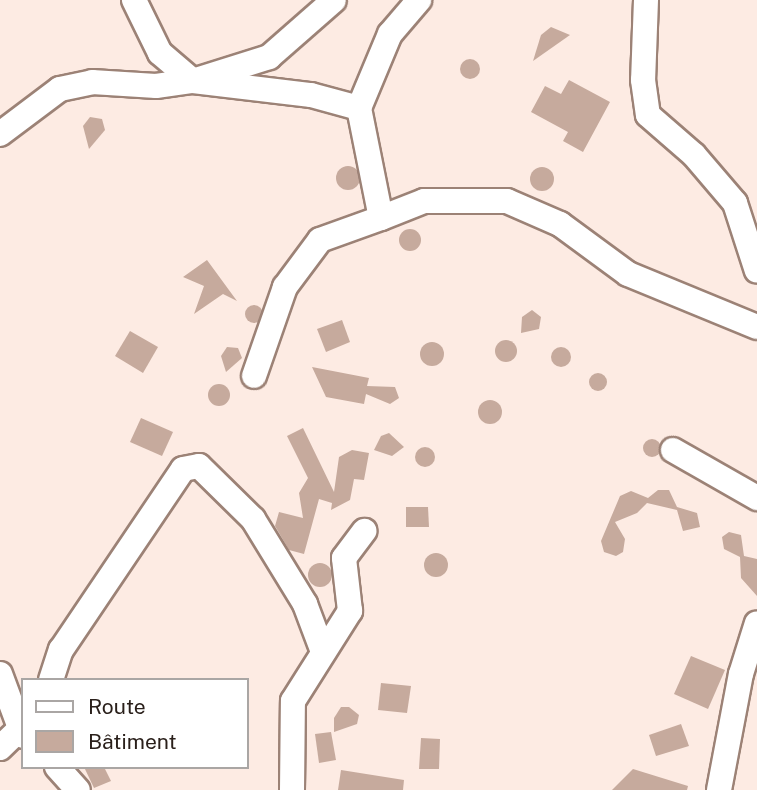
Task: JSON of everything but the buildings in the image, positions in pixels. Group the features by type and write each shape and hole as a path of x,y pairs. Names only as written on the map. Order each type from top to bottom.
{"street":[{"path":"134,0 160,53 193,81 311,95 359,108"},
{"path":"0,134 60,89 92,82 156,86 193,81 269,57 334,0"},
{"path":"381,218 359,108 390,34 419,0"},
{"path":"646,0 643,80 648,115 694,155 735,203 757,271"},
{"path":"254,376 285,287 320,240 424,201 507,201 560,224 628,274 757,327"},
{"path":"673,450 757,498"},
{"path":"52,678 61,650 183,469 199,466 253,519 305,604 323,652"},
{"path":"292,790 293,701 350,611 344,558 364,531"},
{"path":"719,790 741,674 757,623"},
{"path":"0,674 16,735"},
{"path":"59,769 78,790"}]}
